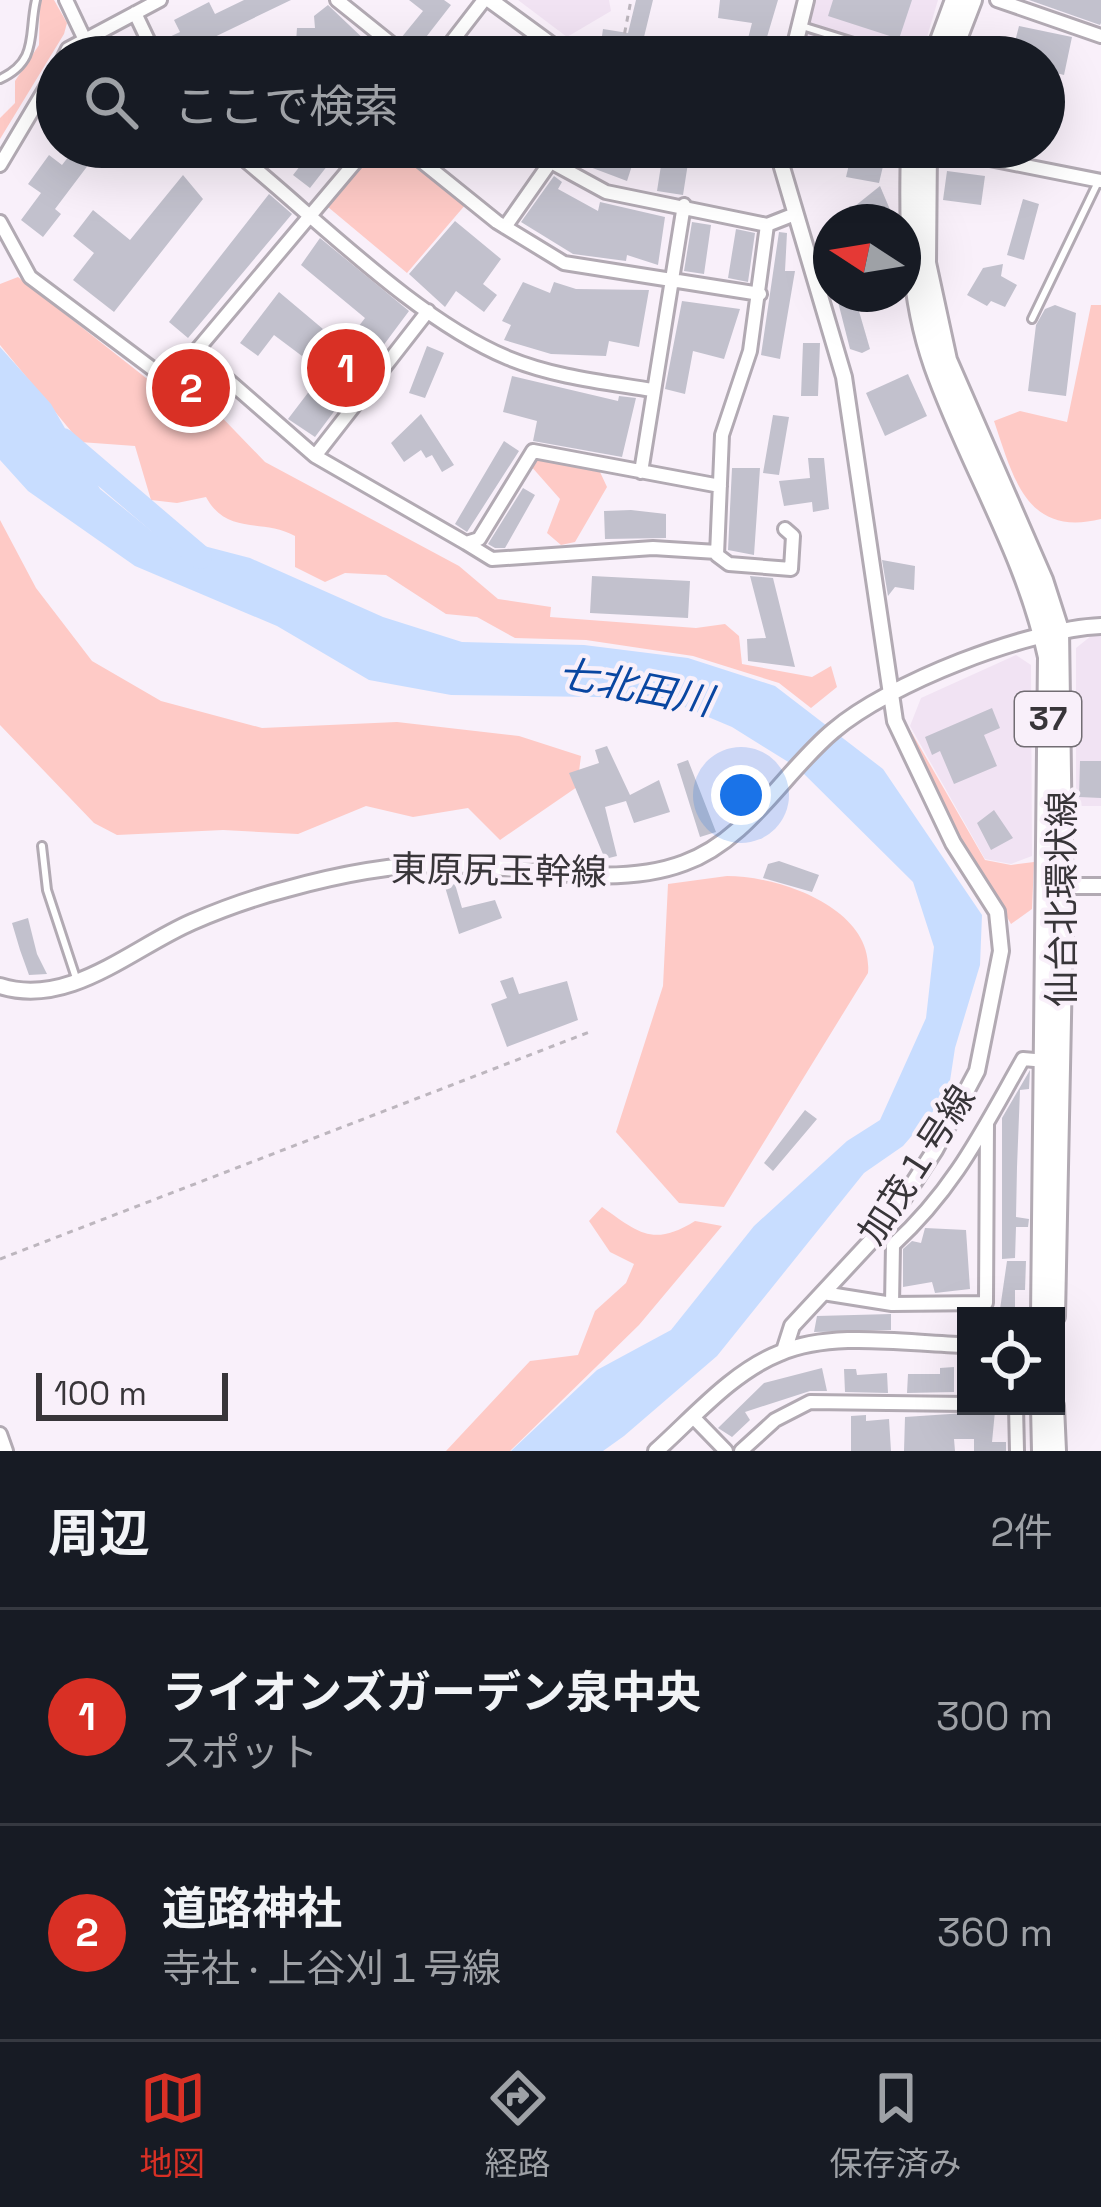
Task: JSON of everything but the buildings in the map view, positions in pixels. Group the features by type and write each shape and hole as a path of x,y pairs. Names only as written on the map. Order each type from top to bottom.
{"main road":[{"path":"942,36 956,0"},
{"path":"958,36 972,0"},
{"name":"仙台北環状線","path":"911,168 910,240 933,363 1051,632"},
{"name":"仙台北環状線","path":"927,168 924,239 932,306 946,360 1043,580 1051,632 1055,1307"},
{"name":"仙台北環状線","path":"1041,1307 1046,1061 1056,886"},
{"path":"1041,1415 1042,1451"},
{"path":"1054,1415 1056,1451"}],"street":[{"path":"66,0 83,36"},
{"path":"92,36 160,0"},
{"path":"337,0 382,36"},
{"path":"458,36 488,0 539,36"},
{"path":"797,36 806,0"},
{"path":"997,0 1101,36"},
{"path":"135,13 146,36"},
{"path":"0,165 36,104"},
{"path":"256,168 428,311 505,357 553,374 652,390"},
{"path":"0,222 7,247 30,277 170,382 351,168"},
{"path":"431,168 505,227 564,263 760,294"},
{"path":"505,227 547,168"},
{"path":"562,168 606,192 767,225 795,214"},
{"name":"加茂１号線","path":"782,168 844,377 890,693 908,756 997,913 1000,951 977,1071 886,1226 792,1326 784,1351"},
{"path":"1037,168 1100,180"},
{"path":"641,472 685,206"},
{"path":"717,552 722,435 750,351 767,225"},
{"path":"314,456 428,311"},
{"path":"197,353 314,456 493,560 653,548 717,552 729,565 791,569 793,536 785,529"},
{"path":"466,543 479,539 533,451 720,486"},
{"name":"東原尻玉幹線","path":"0,986 49,992 192,922 284,890 380,868 442,864 633,874 683,864 740,827 833,731 890,693 1051,632 1101,626"},
{"path":"1056,886 1101,886"},
{"path":"892,1304 893,1245 937,1205 1023,1059 1046,1061"},
{"path":"823,1293 892,1304 986,1303 987,1123"},
{"path":"656,1451 736,1379 784,1351 818,1343 957,1345"},
{"path":"741,1451 775,1420 810,1402 957,1404"},
{"path":"1016,1415 1017,1451"},
{"path":"694,1417 726,1451"},
{"path":"0,1434 6,1451"}],"lane":[{"path":"0,79 28,56 34,40 35,0"},
{"path":"800,26 833,36"},
{"path":"1032,319 1100,180"},
{"path":"42,846 47,890 76,981"}],"path":[{"path":"624,36 631,0"},
{"path":"0,1259 592,1031"}],"shaded area":[{"path":"40,0 54,0 67,23 64,34 39,36"},
{"path":"518,0 609,0 611,11 566,36"},
{"path":"810,0 938,0 927,36 801,36"},
{"path":"36,50 36,80 0,139 0,118 15,103 15,81"},
{"path":"359,168 424,168 466,204 407,273 328,207"},
{"path":"18,277 160,389 209,404 265,462 459,566 498,599 551,607 550,617 696,628 725,624 739,636 742,664 812,677 831,666 837,687 811,708 779,683 693,656 586,640 515,638 477,617 446,614 386,575 345,573 325,582 295,567 295,536 235,522 206,497 177,503 151,500 135,446 80,442 0,345 0,284"},
{"path":"1091,305 1101,305 1101,519 1056,520 1027,499 994,421 1020,411 1067,422"},
{"path":"536,459 600,472 607,487 575,542 561,545 547,533 560,499 530,465"},
{"path":"0,520 36,588 92,661 161,701 262,728 397,722 519,736 581,756 577,787 500,840 468,808 413,817 366,806 298,834 223,830 117,835 94,823 0,725"},
{"path":"1101,633 1101,806 1076,806 1076,648"},
{"path":"1016,655 1031,665 1032,856 1011,864 985,859 910,726 921,698"},
{"path":"909,728 985,860 1011,865 1034,862 1032,909 1011,924 936,806 914,755"},
{"path":"727,876 796,890 840,914 856,930 866,950 868,973 724,1207 679,1203 616,1132 663,986 668,884"},
{"path":"602,1207 647,1234 668,1233 695,1221 722,1226 639,1325 510,1451 446,1451 530,1361 578,1355 595,1311 626,1283 634,1264 610,1252 589,1221"}],"water":[{"path":"0,347 51,404 100,489 154,533 250,558 383,617 462,642 584,645 688,658 775,686 883,769 982,915 980,965 955,1048 948,1094 903,1146 864,1173 717,1356 603,1451 511,1451 597,1370 671,1330 754,1226 847,1141 880,1120 926,1018 934,947 913,882 798,768 732,727 663,698 451,695 369,680 277,626 135,566 28,491 0,460"}],"waterway":[{"name":"七北田川","path":"63,440 200,557"}],"place":[{"name":"ライオンズガーデン泉中央","path":"346,368"},
{"name":"道路神社","path":"191,388"}]}
